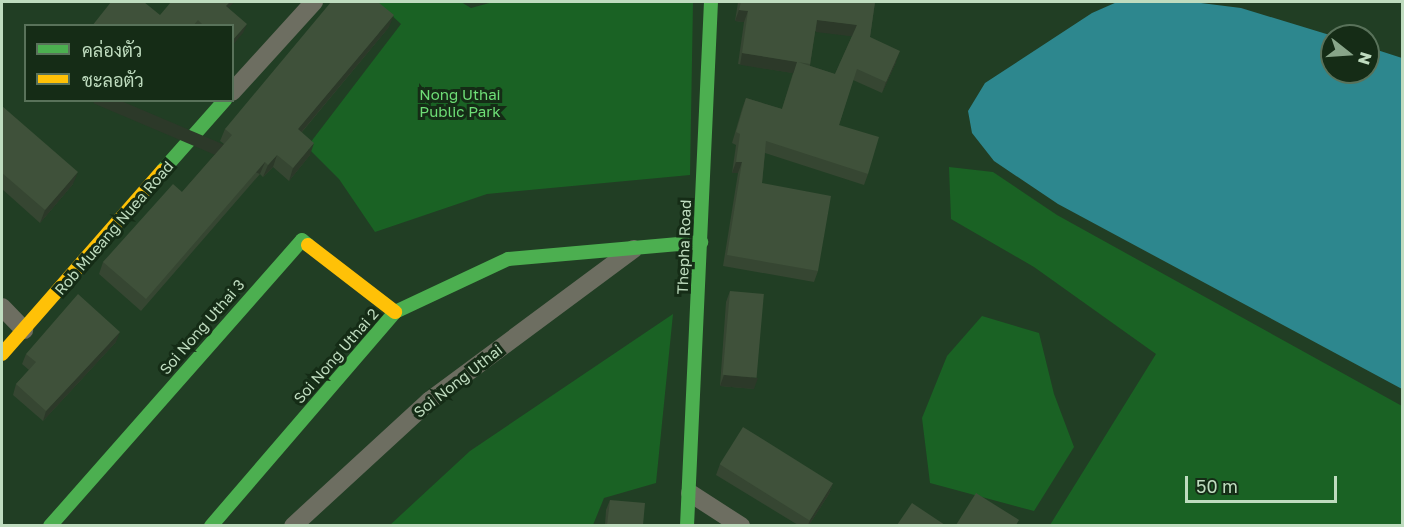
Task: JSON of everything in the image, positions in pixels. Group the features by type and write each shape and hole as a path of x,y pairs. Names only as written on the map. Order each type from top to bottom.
{"street":[{"name":"Thepha Road","path":"687,525 711,2"},
{"path":"234,90 306,4"},
{"name":"Rob Mueang Nuea Road","path":"2,354 223,102"},
{"name":"Soi Nong Uthai 3","path":"50,525 302,240 395,312"},
{"name":"Soi Nong Uthai 2","path":"214,525 395,312 508,259 701,242"},
{"name":"Soi Nong Uthai","path":"293,525 429,400 634,249"},
{"path":"2,307 24,330"},
{"path":"690,493 741,525"}],"green space":[{"name":"Nong Uthai Public Park","path":"377,2 461,2 471,8 493,2 693,2 690,175 487,194 375,232 339,179 307,147 401,24"},
{"path":"949,167 993,172 1057,215 1402,406 1402,525 1050,525 1156,354 1034,267 951,219"},
{"path":"673,314 656,483 604,498 593,525 390,525 470,451"},
{"path":"982,316 1039,333 1054,394 1074,447 1034,511 930,483 922,418 947,356"}],"water":[{"path":"1117,2 1193,2 1241,8 1320,32 1320,84 1380,84 1380,51 1402,58 1402,389 1058,204 994,161 972,133 968,111 985,83 1092,13"}],"building":[{"path":"111,2 144,2 160,15 171,2 230,2 226,6 247,24 234,39 234,24 202,24 198,20 195,24 94,24"},
{"path":"331,2 378,2 394,15 298,129 314,143 293,168 277,155 268,165 265,162 146,299 103,262 173,184 182,192 232,135 225,129"},
{"path":"741,2 875,2 870,37 900,51 886,82 857,69 839,125 879,137 868,174 766,141 762,183 831,196 818,271 727,255 742,162 736,162 740,134 736,132 746,98 782,109 797,62 742,53 748,11 739,10","holes":["817,20 857,25 835,74 798,62 810,64"]},
{"path":"2,106 78,172 45,210 2,173"},
{"path":"730,291 764,294 757,378 723,375"},
{"path":"78,294 120,332 46,411 16,384 36,362 26,354"},
{"path":"743,427 833,483 810,520 720,464"},
{"path":"976,493 1019,520 1016,525 956,525"},
{"path":"610,500 645,503 643,525 607,525"},
{"path":"912,503 945,525 897,525"}],"traffic: fast":[{"path":"687,526 711,2"},
{"path":"163,170 223,102"},
{"path":"50,526 302,240 308,245"},
{"path":"211,526 395,312 508,259 701,242"}],"traffic: slow":[{"path":"2,354 163,170"},
{"path":"308,245 395,312"}]}
